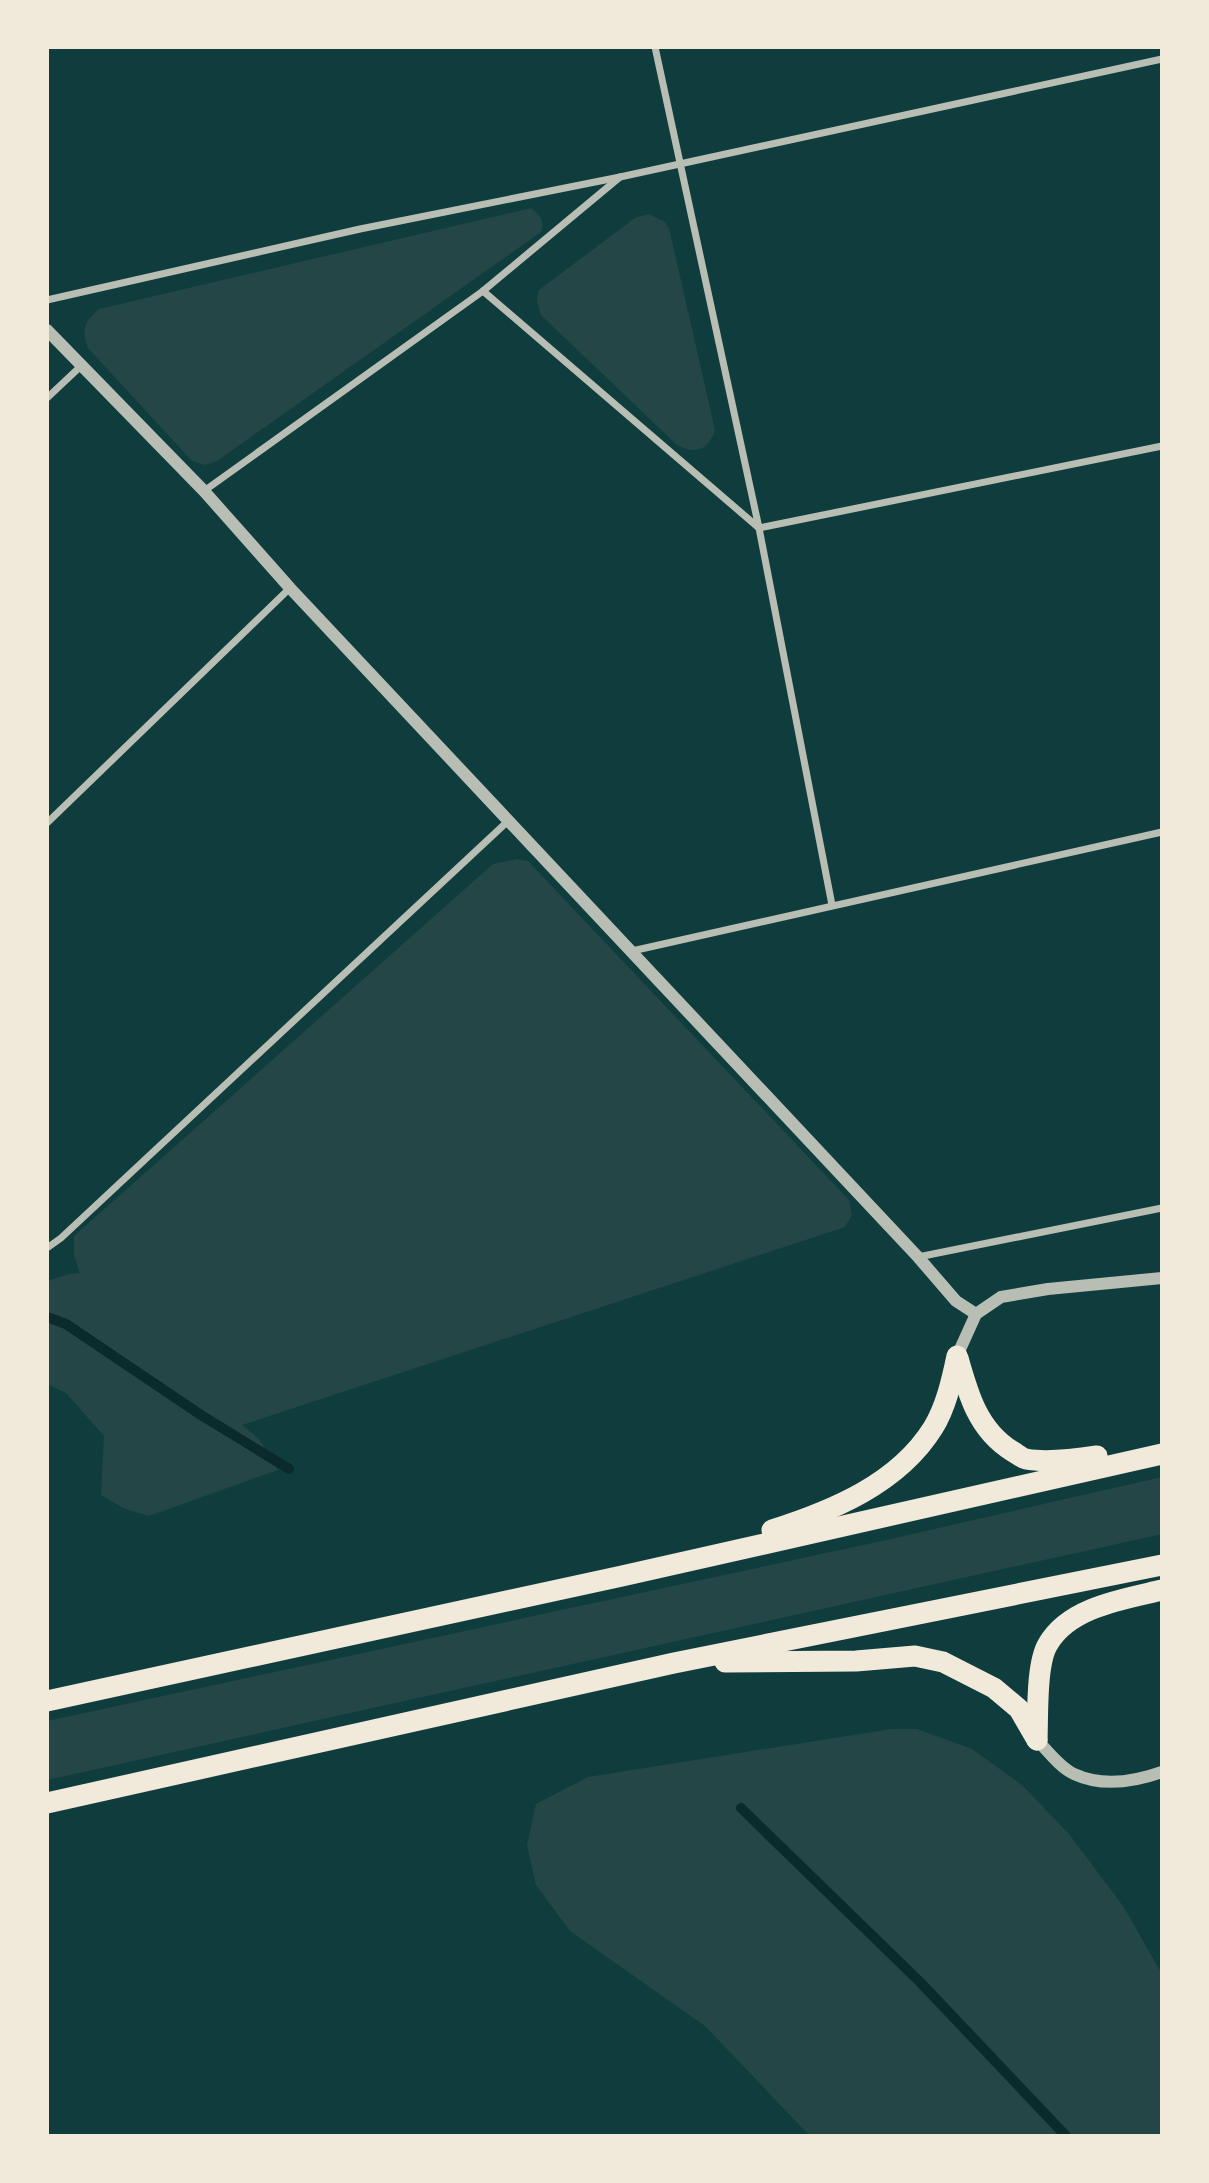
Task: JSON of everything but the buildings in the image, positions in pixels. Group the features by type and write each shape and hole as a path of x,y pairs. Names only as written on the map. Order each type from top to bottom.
{"highway":[{"path":"957,1356 972,1405 984,1426 1003,1445 1024,1459 1076,1460 1162,1446"},
{"path":"622,1576 794,1523 869,1491 911,1456 934,1427 950,1388 957,1356"},
{"path":"47,1701 622,1576 1162,1454"},
{"path":"47,1802 674,1663 1162,1565"},
{"path":"1037,1740 1040,1676 1047,1644 1070,1620 1096,1608 1162,1590"},
{"path":"674,1663 856,1661 915,1656 943,1662 994,1688 1019,1709 1037,1740"}],"street":[{"path":"655,47 759,528 832,905"},
{"path":"47,300 360,229 620,177 1162,59"},
{"path":"204,491 483,291 620,177"},
{"path":"483,291 759,528"},
{"path":"47,330 204,491 290,588 918,1257 956,1301 976,1314"},
{"path":"47,398 81,366"},
{"path":"759,528 1162,446"},
{"path":"47,823 290,588"},
{"path":"47,1248 61,1238 508,821"},
{"path":"632,951 1162,832"},
{"path":"918,1257 1162,1208"},
{"path":"957,1356 976,1314 1001,1297 1048,1289 1162,1278"},
{"path":"1037,1740 1072,1774 1103,1782 1130,1782 1162,1772"}],"shaded area":[{"path":"531,208 541,218 541,232 217,461 205,465 192,461 88,348 85,326 99,309"},
{"path":"649,214 665,222 669,228 715,430 709,442 696,450 677,445 541,315 537,301 539,290 635,218"},
{"path":"517,859 528,861 849,1200 852,1215 845,1227 242,1425 259,1439 278,1470 149,1516 125,1509 101,1495 104,1436 66,1393 47,1384 47,1281 80,1273 74,1256 74,1236 493,864"},
{"path":"1162,1477 1162,1534 47,1780 47,1721 882,1541"},
{"path":"891,1729 917,1729 972,1749 1022,1785 1069,1834 1123,1906 1162,1974 1162,2136 810,2136 705,2026 570,1931 536,1885 527,1845 536,1804 588,1777"}],"waterway":[{"path":"47,1317 66,1324 201,1415 289,1469"},
{"path":"741,1808 921,1983 1066,2136"}]}
